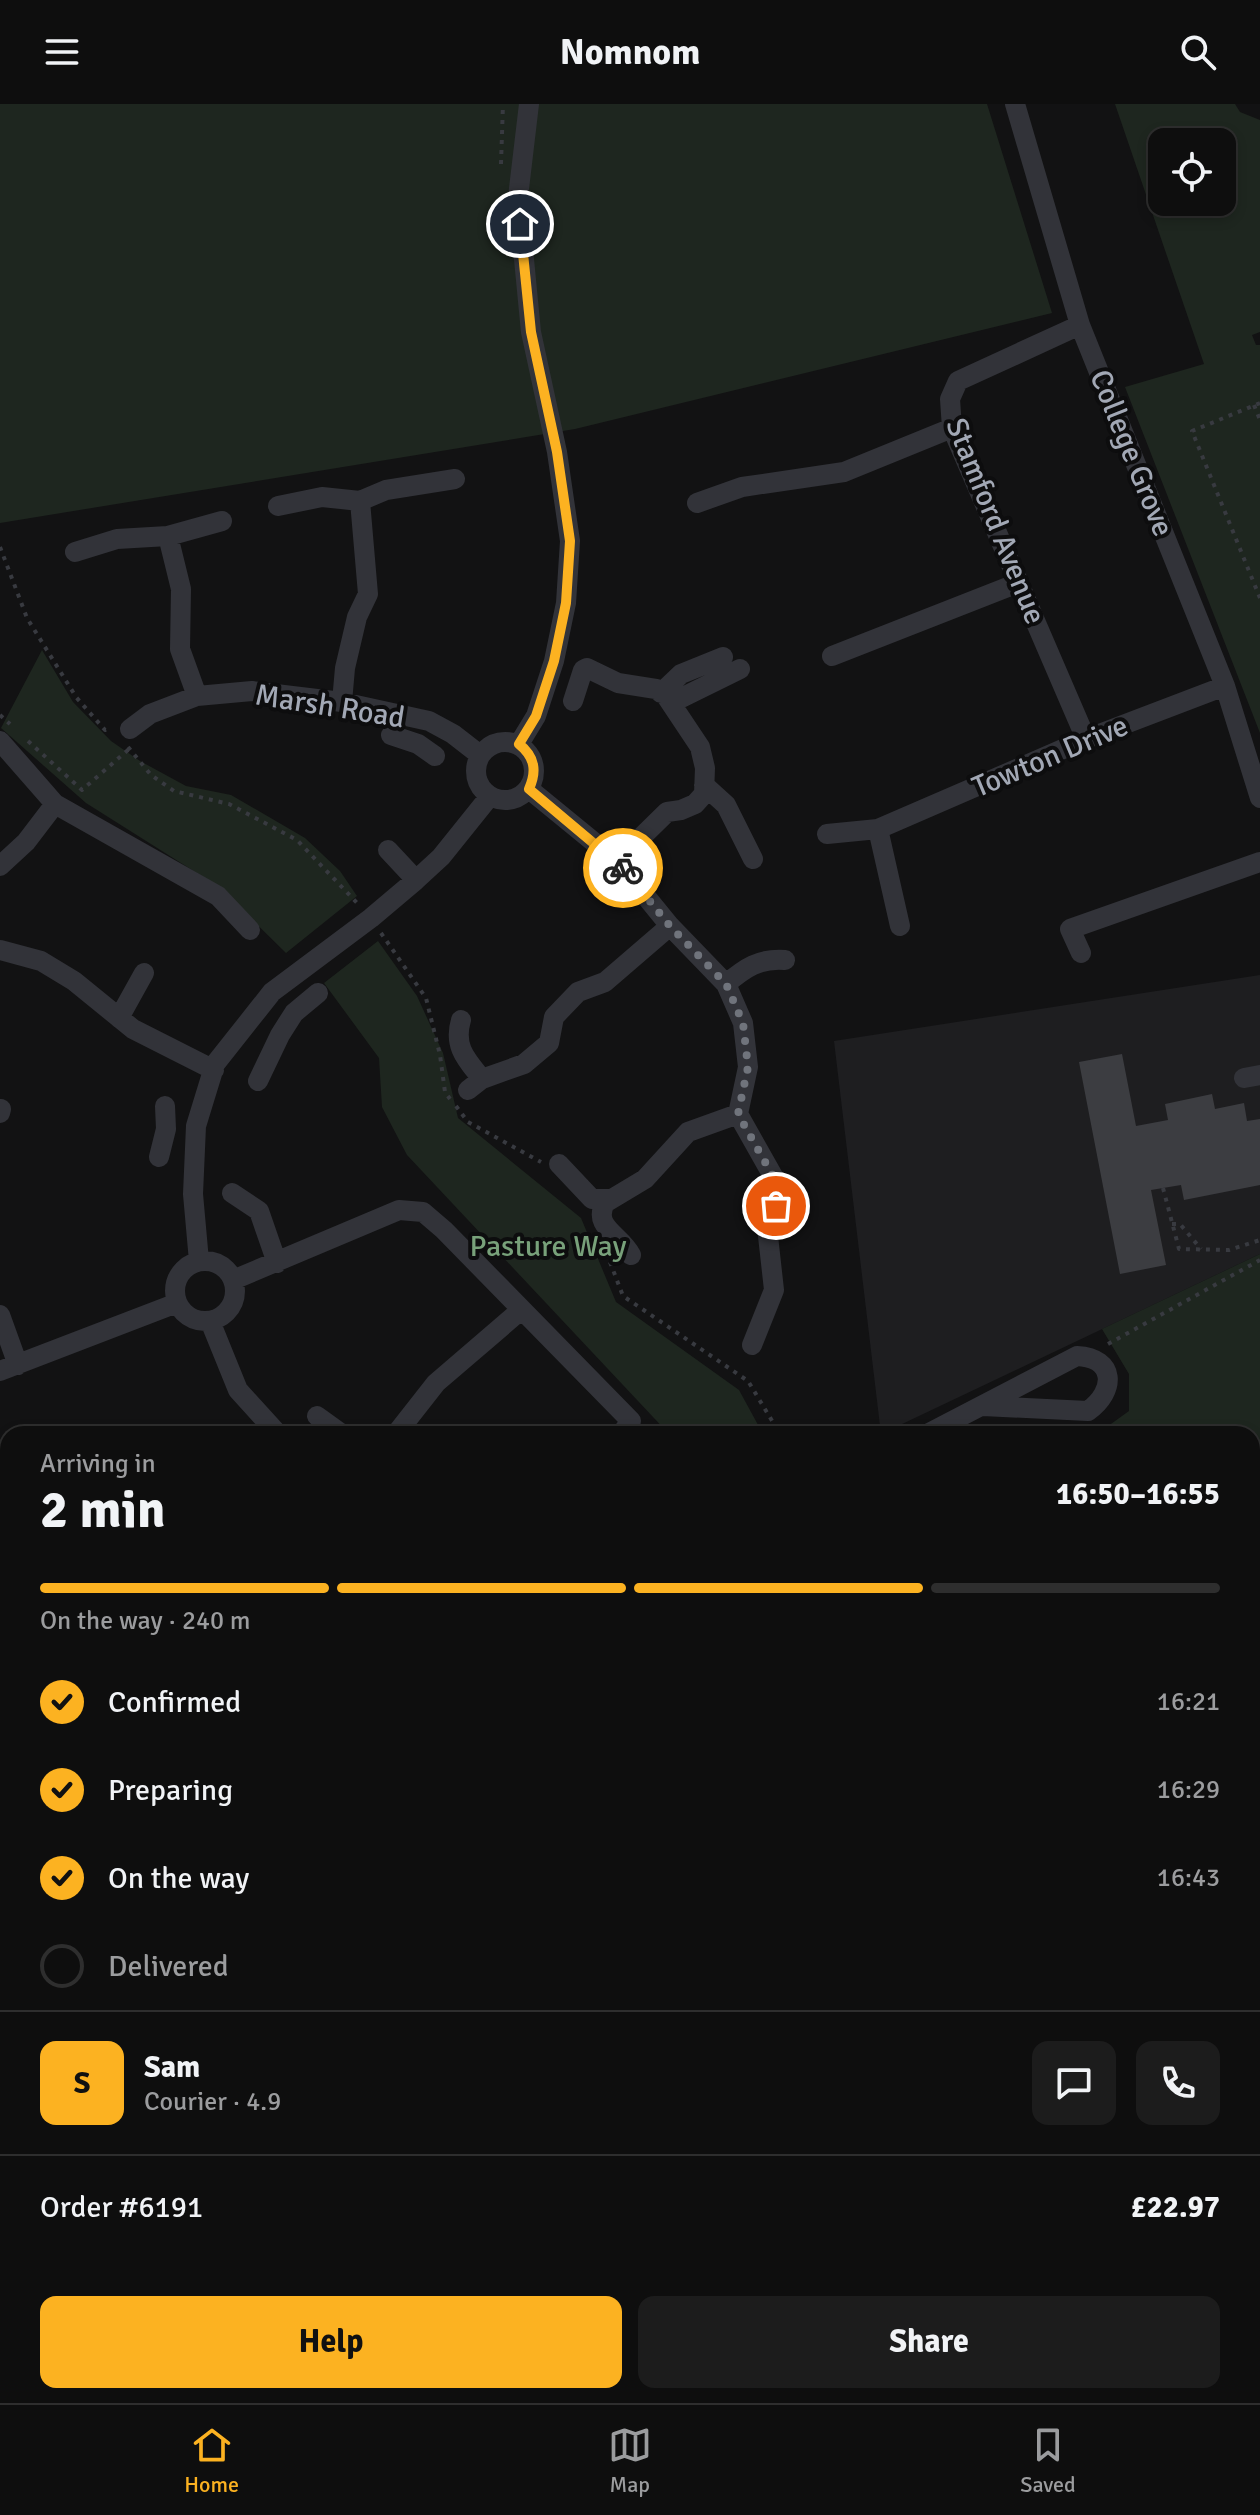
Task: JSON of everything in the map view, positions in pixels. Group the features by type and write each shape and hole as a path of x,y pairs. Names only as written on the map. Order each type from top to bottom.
{"street":[{"name":"College Grove","path":"1015,104 1080,325 1225,686 1259,790"},
{"path":"519,744 536,716 554,661 566,603 570,541 557,452 531,332 518,197 526,111"},
{"name":"Stamford Avenue","path":"1080,325 958,381 950,399 952,428 1086,739"},
{"path":"694,505 742,487 844,472 952,428"},
{"path":"278,506 322,497 360,501 386,490 455,479"},
{"path":"342,702 345,668 357,617 368,594 360,501"},
{"path":"75,552 117,539 168,536 222,521"},
{"path":"168,536 181,589 180,649 197,696"},
{"path":"829,656 1018,583"},
{"path":"731,663 666,698 681,674 731,663"},
{"path":"573,701 583,670 587,668 618,683 656,689 666,698 700,747 705,768 704,794 695,804 667,812 617,861"},
{"name":"Towton Drive","path":"827,834 878,829 1086,739 1225,686"},
{"name":"Marsh Road","path":"126,736 150,714 197,696 252,691 342,702 429,721 453,734 480,755"},
{"path":"391,735 427,750 429,721"},
{"path":"6,733 27,772 55,804 218,896 250,930"},
{"path":"498,742 519,744 531,755 534,766 534,778 529,789 511,800 490,796 477,780 476,766 480,755 498,742"},
{"path":"704,785 726,805 753,859"},
{"path":"529,789 617,861 670,926 726,984 743,1023 748,1067 738,1114 778,1185 768,1236 774,1290 752,1345"},
{"path":"199,1261 193,1194 195,1137 215,1064 272,992 416,880 441,857 490,796"},
{"path":"0,866 26,842 55,804"},
{"path":"878,829 899,930"},
{"path":"398,851 416,880"},
{"path":"1081,953 1070,929 1260,862"},
{"path":"461,1020 461,1053 475,1084 524,1064 549,1043 554,1017 578,992 605,982 670,926"},
{"path":"2,954 41,961 74,981 147,1037 214,1070"},
{"path":"726,984 750,965 773,955"},
{"path":"119,1018 144,973"},
{"path":"283,983 301,1007"},
{"path":"258,1081 294,1013 318,993"},
{"path":"159,1157 165,1133 165,1106"},
{"path":"631,1255 621,1240 604,1227 602,1208 609,1199 645,1179 688,1132 738,1114"},
{"path":"165,1133 195,1137"},
{"path":"559,1164 592,1199 609,1199"},
{"path":"232,1193 259,1211 277,1263"},
{"path":"233,1280 399,1210 423,1212 631,1421 627,1426"},
{"path":"199,1261 223,1267 233,1280 235,1298 232,1306 226,1313 210,1321 190,1318 177,1303 175,1286 178,1277 191,1264 199,1261"},
{"path":"0,1315 9,1368 177,1303"},
{"path":"402,1426 436,1383 521,1310"},
{"path":"210,1321 238,1390 271,1426"},
{"path":"943,1426 1077,1356 1086,1356 1104,1367 1109,1382 1098,1404 1088,1411 983,1406"},
{"path":"317,1416 331,1426"}],"path":[{"path":"1260,403 1192,431 1260,598"},
{"path":"1254,405 1260,420"},
{"path":"0,547 27,618 76,697 105,730 126,736 151,775 174,791 229,804 297,840 371,918"},
{"path":"0,715 6,733"},
{"path":"23,736 82,790 126,736"},
{"path":"1163,1188 1179,1249 1229,1250 1260,1240"},
{"path":"1172,1224 1180,1224 1201,1249"},
{"path":"1086,1356 1260,1260"}],"shaded area":[{"path":"1260,975 1260,1254 898,1426 880,1426 834,1041"}],"green space":[{"path":"0,104 987,104 1052,313 575,429 0,523"},
{"path":"1115,104 1235,104 1240,112 1260,120 1260,332 1252,335 1256,345 1260,345 1260,733 1125,387 1204,364 1153,216 1236,216 1236,128 1148,128 1148,200"},
{"path":"42,650 73,702 111,741 186,786 231,795 305,838 340,871 357,896 286,953 219,887 86,803 1,728"},
{"name":"Pasture Way","path":"378,941 417,996 443,1053 458,1118 581,1218 616,1302 739,1390 759,1426 661,1426 407,1155 382,1107 379,1058 324,983"},
{"path":"1260,1254 1260,1426 1108,1426 1129,1411 1129,1374 1102,1329"}],"building":[{"path":"1122,1054 1136,1126 1168,1120 1165,1104 1212,1094 1215,1109 1244,1103 1247,1121 1260,1119 1260,1185 1184,1200 1181,1185 1151,1190 1166,1265 1120,1274 1079,1062"}],"way so far":[{"path":"623,868 670,926 726,984 743,1023 748,1067 738,1114 778,1185 776,1206"}],"route":[{"path":"520,224 531,332 557,452 570,541 566,603 554,661 536,716 519,744 531,755 534,766 534,778 529,789 623,868"}]}
